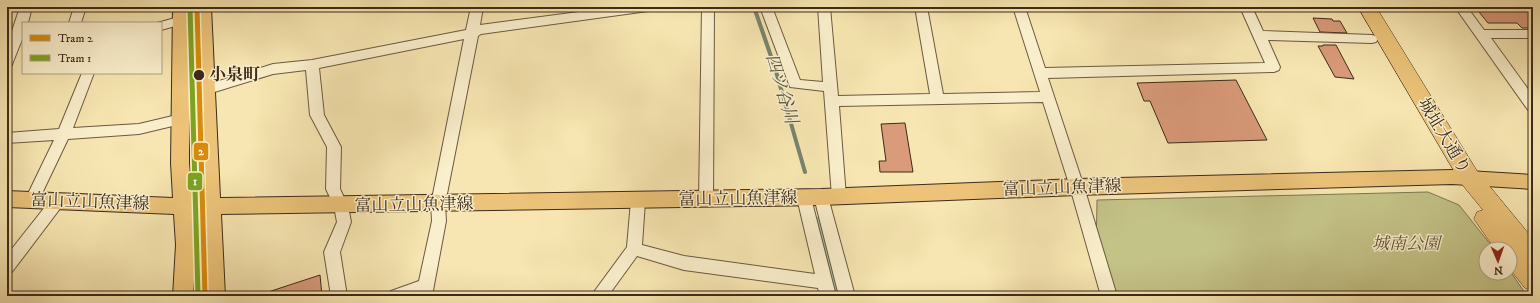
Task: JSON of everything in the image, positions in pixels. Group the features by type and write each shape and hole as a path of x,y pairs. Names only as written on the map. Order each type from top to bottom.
{"highway":[{"name":"城址大通り","path":"1353,7 1372,39 1503,241"},
{"name":"城址大通り","path":"1367,7 1461,177 1533,256"},
{"name":"城址大通り","path":"1518,262 1533,281"}],"main road":[{"path":"203,7 208,89 216,296"},
{"path":"181,14 180,119 182,206 186,245 183,296"},
{"name":"富山立山魚津線","path":"7,199 182,206 341,206 706,200 1077,187 1461,177 1533,182"}],"street":[{"path":"23,22 26,7"},
{"path":"75,22 80,7"},
{"path":"397,296 425,291 439,221 438,204 477,7"},
{"path":"208,89 273,69 312,65 473,33 478,30 582,11 648,7"},
{"path":"706,200 708,7"},
{"path":"766,7 795,84 830,87"},
{"path":"824,7 832,102 821,197 847,296"},
{"path":"921,7 936,99"},
{"path":"1019,7 1047,98 1077,187 1109,296"},
{"path":"1040,73 1274,68 1246,7"},
{"path":"1461,7 1533,106"},
{"path":"162,25 181,14"},
{"path":"7,62 22,29"},
{"path":"1480,34 1533,34"},
{"path":"1260,35 1372,39"},
{"path":"312,65 317,115 334,147 334,189 341,206 344,222 332,252 339,296"},
{"path":"32,200 63,135 88,74"},
{"path":"832,102 1047,98"},
{"path":"7,138 139,129 180,119"},
{"path":"634,249 684,263 827,289 806,210 821,197"},
{"path":"598,296 634,249 638,201"},
{"path":"7,267 57,202"}],"green space":[{"name":"城南公園","path":"1428,192 1459,205 1488,241 1478,241 1478,281 1517,281 1527,296 1109,296 1096,252 1097,200"}],"building":[{"path":"1475,7 1533,7 1533,28 1522,28 1517,23 1488,23"},
{"path":"1313,18 1340,21 1347,33 1320,32"},
{"path":"1336,45 1354,79 1335,77 1318,46"},
{"path":"1236,80 1267,140 1168,143 1150,101 1144,101 1137,83"},
{"path":"905,123 913,172 880,172 879,161 886,161 881,124"},
{"path":"320,275 322,296 263,296 262,294"}],"waterway":[{"name":"四ツ谷川","path":"754,7 775,68 805,172"},
{"name":"四ツ谷川","path":"820,227 837,296"}],"tram line":[{"name":"1","path":"190,7 198,296"},
{"name":"2","path":"197,7 205,296"}],"place":[{"name":"小泉町","path":"199,75"}]}
